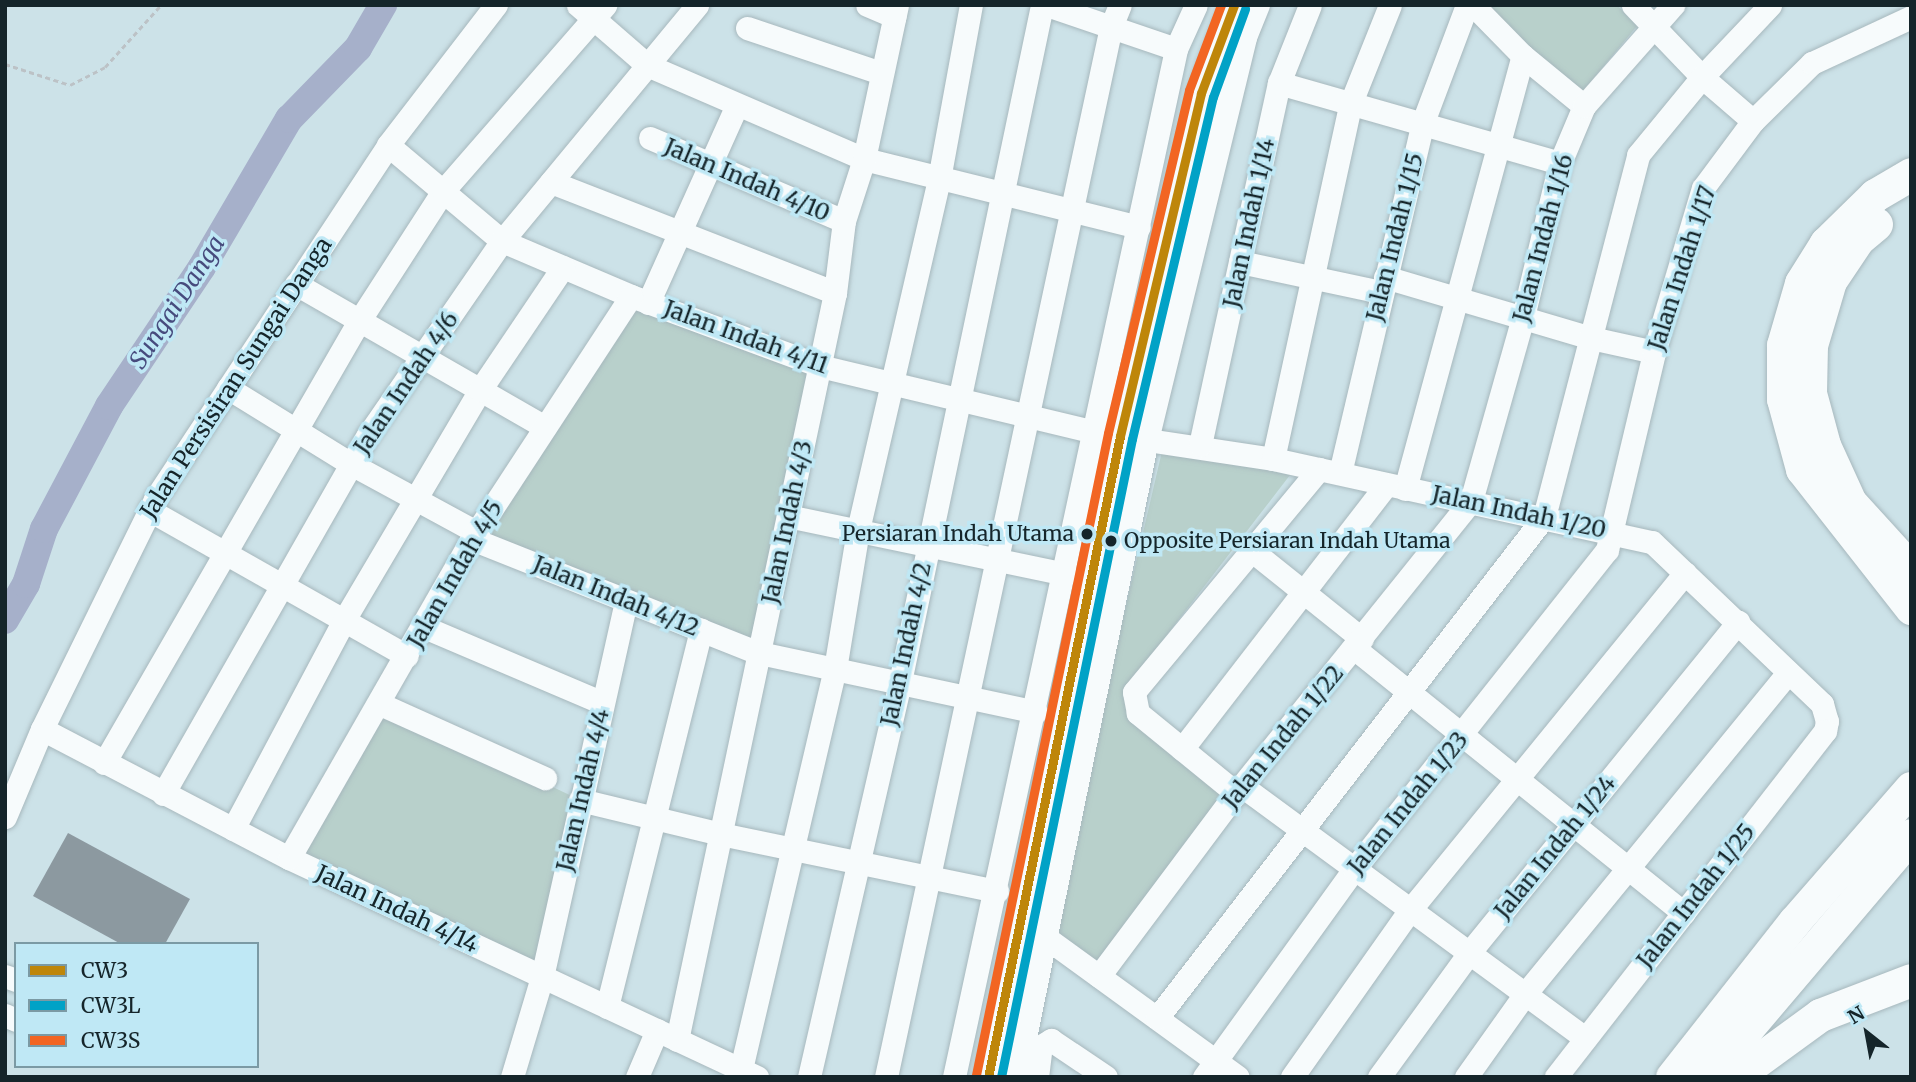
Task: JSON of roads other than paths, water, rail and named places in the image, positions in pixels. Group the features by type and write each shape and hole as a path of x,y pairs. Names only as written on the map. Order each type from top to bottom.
{"highway":[{"path":"1911,174 1875,195 1826,243 1801,283 1783,345 1783,399 1802,468 1911,608"},
{"path":"1911,196 1858,239 1830,281 1811,345 1810,393 1824,445 1850,502 1911,569"},
{"path":"1672,1077 1794,922 1911,788"},
{"path":"1706,1077 1911,835"},
{"path":"1735,1077 1820,1015 1911,980"}],"main road":[{"path":"988,1077 1120,436 1201,93 1234,5"},
{"path":"1015,1077 1045,937 1120,436 1243,37 1256,5"}],"street":[{"name":"Jalan Persisiran Sungai Danga","path":"5,817 42,729 149,510 388,145 496,5"},
{"name":"Jalan Indah 4/6","path":"163,794 351,464 422,358 502,241 698,5"},
{"path":"867,5 896,11"},
{"path":"749,1073 794,848 835,669 858,530 939,179 971,5"},
{"path":"1045,5 1176,49"},
{"name":"Jalan Indah 4/2","path":"809,1077 856,862 900,682 1000,195 1045,5"},
{"path":"886,1077 970,697 1111,27 1120,5"},
{"path":"954,1077 1065,574 1120,436 1139,227 1176,49 1196,5"},
{"name":"Jalan Indah 1/14","path":"1200,445 1279,83 1310,5"},
{"path":"1273,459 1350,105 1390,5"},
{"name":"Jalan Indah 1/15","path":"1330,471 1383,284 1423,122 1467,5"},
{"path":"1473,5 1523,56 1584,106"},
{"path":"1633,5 1656,25 1702,77 1753,121"},
{"name":"Jalan Indah 1/16","path":"1471,501 1523,317 1560,163 1584,106 1673,5"},
{"path":"1157,1018 1544,517 1638,155 1702,77 1770,5"},
{"path":"104,763 359,321 443,191 592,10 647,65 864,159 1000,195 1139,227"},
{"name":"Jalan Indah 4/3","path":"643,1075 667,1035 721,834 835,293 844,221 864,159 896,11"},
{"name":"Jalan Indah 1/17","path":"1612,531 1654,352 1703,188 1753,121 1812,63 1911,17"},
{"path":"747,28 881,73"},
{"path":"1182,749 1396,487 1455,299 1523,56"},
{"path":"1279,83 1350,105 1499,143 1560,163"},
{"name":"Jalan Indah 4/5","path":"289,858 380,704 474,536 545,427 639,299 681,233 737,105"},
{"name":"Jalan Indah 4/10","path":"650,138 844,221"},
{"name":"Jalan Indah 4/11","path":"388,145 502,241 639,299 820,366 1120,436"},
{"path":"551,182 835,293"},
{"path":"1240,262 1312,279 1383,284 1455,299 1591,338 1654,352"},
{"path":"233,829 344,620 480,390 563,267"},
{"path":"296,284 545,427"},
{"name":"Jalan Indah 4/12","path":"228,388 474,536 626,602 759,653 1036,712"},
{"name":"Jalan Indah 1/20","path":"1120,436 1200,445 1273,459 1612,531 1652,542 1738,622 1826,713"},
{"path":"1330,471 1251,550 1138,683 1133,702 1138,713 1182,749 1302,830 1585,1038"},
{"name":"Jalan Indah 1/22","path":"1099,976 1239,790 1471,501"},
{"path":"149,510 407,656"},
{"path":"788,516 928,543 1065,574"},
{"name":"Jalan Indah 1/23","path":"1210,1068 1354,869 1463,735 1607,550 1612,531"},
{"path":"1251,550 1306,594 1409,692 1684,913"},
{"path":"1292,1077 1410,910 1685,573"},
{"name":"Jalan Indah 4/4","path":"512,1077 542,977 626,602"},
{"name":"Jalan Indah 1/24","path":"1378,1077 1469,953 1738,622"},
{"path":"424,627 603,703"},
{"path":"607,1007 701,630"},
{"path":"1466,1077 1525,995 1788,673"},
{"path":"380,704 545,778"},
{"name":"Jalan Indah 1/25","path":"1556,1077 1825,731 1826,713"},
{"name":"Jalan Indah 4/14","path":"42,729 289,858 749,1073"},
{"path":"580,800 721,834 997,891"},
{"path":"1045,937 1157,1018 1210,1068 1238,1077"},
{"path":"1037,1077 1041,1046 1051,1040 1106,1077"}],"waterway":[{"name":"Sungai Danga","path":"5,620 26,584 44,529 109,406 202,267 289,119 358,48 383,5"}],"place":[{"name":"Persiaran Indah Utama","path":"1087,534"},
{"name":"Opposite Persiaran Indah Utama","path":"1111,541"}]}
